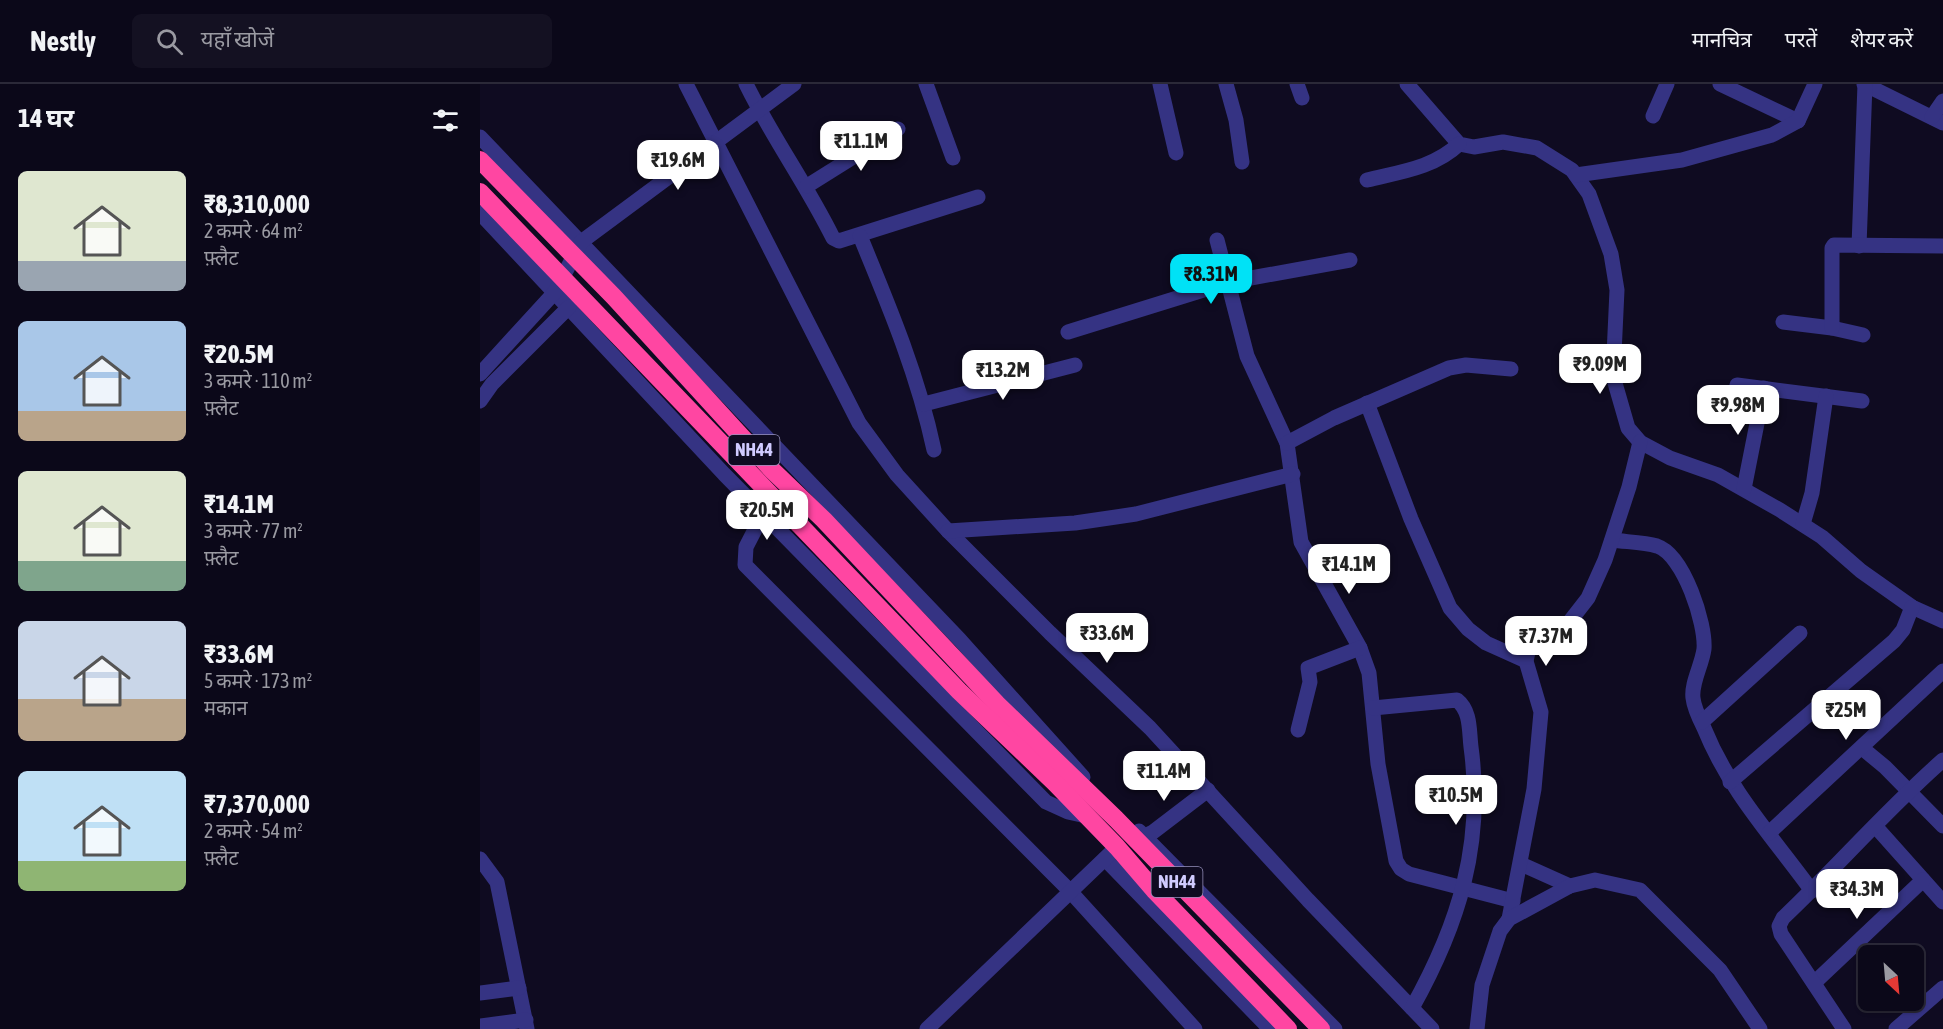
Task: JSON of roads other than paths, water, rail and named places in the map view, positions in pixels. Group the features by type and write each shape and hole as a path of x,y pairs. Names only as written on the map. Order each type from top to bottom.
{"highway":[{"name":"NH44","path":"480,160 614,297 772,470 824,520 1024,743 1086,816 1111,853 1154,890 1288,1029"},
{"name":"NH44","path":"480,192 959,691 1141,838 1321,1029"}],"street":[{"path":"686,84 859,423 897,475 948,531 1050,633 1150,728 1308,900 1432,1029"},
{"path":"746,84 759,111 807,186 833,238 839,241 978,197"},
{"path":"480,374 555,292 581,242 794,84"},
{"path":"926,84 953,158"},
{"path":"1160,84 1176,153"},
{"path":"1226,84 1236,120 1242,162"},
{"path":"1407,84 1459,144 1474,147 1503,141 1537,148 1561,162 1576,175 1589,194 1611,254 1617,290 1613,376 1628,428 1640,442 1670,458 1718,475 1744,489 1803,524 1912,607 1943,621"},
{"path":"1653,116 1667,84"},
{"path":"1720,84 1798,121"},
{"path":"1576,175 1682,160 1772,135 1798,121 1815,84"},
{"path":"1859,246 1864,84 1937,120 1943,101"},
{"path":"807,186 898,129"},
{"path":"480,137 960,640 1141,838 1335,1029"},
{"path":"1367,180 1446,157 1459,144"},
{"path":"480,213 763,514 1046,802 1068,812 1086,816"},
{"path":"860,236 896,323 924,404 934,450"},
{"path":"1217,240 1247,356 1287,443 1301,542 1360,648 1370,673 1378,764 1396,861 1401,869 1409,874 1513,901"},
{"path":"1832,328 1832,248 1839,244 1943,246"},
{"path":"1068,332 1229,282 1350,260"},
{"path":"480,401 492,384 569,307"},
{"path":"1783,322 1832,328 1863,335"},
{"path":"924,404 1075,365"},
{"path":"1287,443 1366,403 1457,366 1511,369"},
{"path":"1737,385 1862,401"},
{"path":"1744,489 1764,388"},
{"path":"1803,524 1812,494 1826,396"},
{"path":"1366,403 1411,519 1450,608 1468,629 1486,644 1526,662"},
{"path":"1477,1029 1482,985 1500,931 1509,918 1534,789 1541,712 1526,662 1528,651 1533,644 1560,634 1588,598 1612,540 1640,442"},
{"path":"948,531 1075,523 1136,514 1293,474"},
{"path":"763,514 746,547 745,564 1069,890 1195,1029"},
{"path":"1612,540 1658,546 1671,555 1686,578 1704,631 1704,651 1693,697 1702,722 1730,782 1750,812 1769,833 1812,891"},
{"path":"1730,782 1894,641 1903,630 1912,607"},
{"path":"1702,722 1800,633"},
{"path":"1298,730 1310,681 1308,668 1360,648"},
{"path":"1769,833 1943,671"},
{"path":"1372,708 1457,700 1466,710 1474,766 1473,849 1464,888 1431,975 1412,1008"},
{"path":"1862,748 1943,826"},
{"path":"1844,1029 1781,934 1779,926 1783,918 1876,826 1908,790 1943,760"},
{"path":"1141,838 1208,790"},
{"path":"1876,826 1943,902"},
{"path":"927,1029 1069,890 1111,853 1270,1029"},
{"path":"480,859 497,882 526,1024 480,1026"},
{"path":"1521,864 1569,886"},
{"path":"1509,918 1569,886 1595,880 1640,890 1720,970 1760,1029"},
{"path":"1814,983 1923,880"},
{"path":"1896,1029 1943,987"},
{"path":"480,993 519,988"}]}
